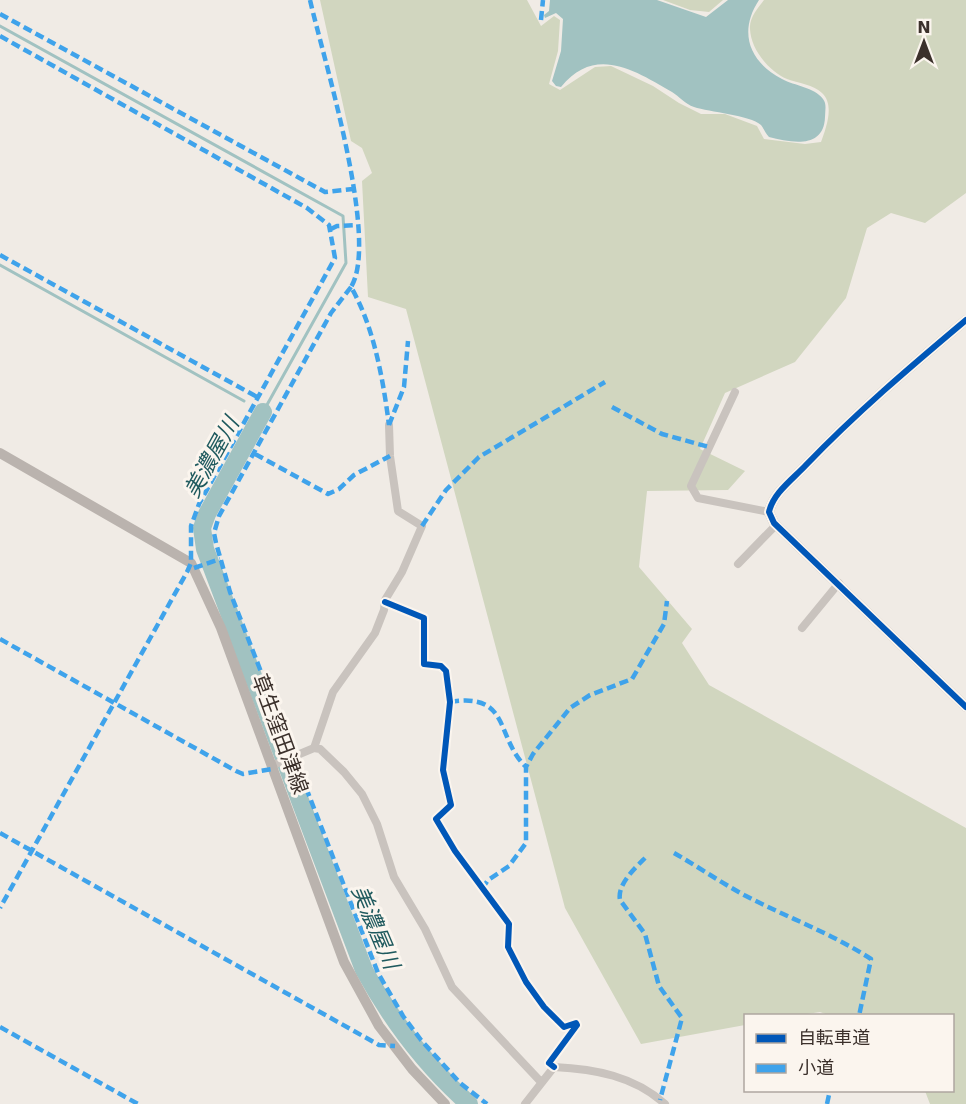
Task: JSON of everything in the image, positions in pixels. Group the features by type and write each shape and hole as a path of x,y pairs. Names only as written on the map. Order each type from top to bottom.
{"main road":[{"path":"966,320 862,409 775,498 769,512 776,525 966,707"},
{"name":"草生窪田津線","path":"0,453 191,563 221,628 335,940 358,990 379,1026 412,1069 445,1104"}],"street":[{"path":"735,392 691,486 698,498 769,512"},
{"path":"314,748 333,692 375,633 385,602 402,572 422,526 398,511 390,456 389,425"},
{"path":"738,564 776,525"},
{"path":"802,628 839,583"},
{"path":"385,602 424,618 424,664 441,666 446,671 450,702 443,770 451,805 436,819 455,851 509,924 508,947 544,1007 564,1027 576,1023 577,1025 549,1063 554,1067 628,1079 647,1088 665,1104"},
{"path":"271,766 314,748 320,749 344,772 365,800 377,824 394,877 425,929 453,987 541,1082"},
{"path":"525,1104 554,1067"}],"green space":[{"path":"320,0 527,0 541,26 554,16 560,20 558,51 549,84 560,90 595,67 611,66 653,86 701,114 725,114 757,126 764,139 805,144 821,142 828,117 828,104 819,90 780,75 757,52 751,37 750,25 754,13 764,0 966,0 966,193 925,223 891,213 867,228 846,298 795,362 725,393 700,449 745,471 728,490 647,491 639,567 692,629 682,643 709,685 966,828 966,1104 930,1104 925,1092 954,1092 954,1014 826,1014 820,1012 744,1014 744,1025 641,1044 565,908 406,309 368,297 362,181 372,173 362,148 351,141"},
{"path":"663,0 723,0 709,12 690,10"}],"water":[{"path":"550,0 657,0 706,17 728,0 759,0 749,23 748,35 755,55 771,72 782,79 815,92 823,99 825,117 823,127 813,139 805,141 787,141 769,137 761,125 756,122 739,116 694,107 643,76 615,66 601,64 587,67 574,74 561,87 556,86 552,81 561,51 563,19 556,13 545,18 544,15 549,11"}],"waterway":[{"name":"美濃屋川","path":"0,26 343,216 346,263 263,412 259,410"},
{"path":"0,265 244,401"},
{"name":"美濃屋川","path":"263,412 207,514 202,528 205,549 364,970 386,1007 411,1042 438,1074 469,1104"}],"marked path":[{"path":"310,0 336,103 354,191 359,230 358,264 351,287 372,336 389,425"},
{"path":"541,20 543,0"},
{"path":"0,14 325,192 353,189"},
{"path":"0,36 307,208 329,225 335,258 199,504 191,526 191,563 187,572 0,908"},
{"path":"331,229 337,226 357,225"},
{"path":"0,255 259,398"},
{"path":"351,287 331,313 219,516 214,533 230,592 378,973 403,1016 421,1040 460,1083 487,1104"},
{"path":"389,425 404,387 408,341"},
{"path":"422,526 446,490 479,457 605,382"},
{"path":"612,407 662,434 709,447"},
{"path":"255,454 328,494 339,489 354,475 390,456"},
{"path":"194,568 220,559"},
{"path":"482,889 488,880 509,866 526,843 526,767 533,754 570,708 590,695 632,679 664,624 667,601"},
{"path":"0,639 236,771 243,774 272,769"},
{"path":"450,702 470,701 483,704 493,710 516,755 526,767"},
{"path":"0,833 379,1045 395,1046"},
{"path":"674,853 744,895 824,933 871,959 859,1014"},
{"path":"645,858 624,883 620,900 645,934 659,986 682,1018 660,1100"},
{"path":"0,1027 138,1104"},
{"path":"827,1104 830,1092"}],"cycle path":[{"path":"966,320 844,427 779,492 769,512 774,523 966,707"},
{"path":"385,602 424,618 424,664 441,666 446,671 450,702 443,770 451,805 436,819 455,851 509,924 508,947 526,982 544,1007 564,1027 576,1023 577,1025 549,1063 554,1067"}]}
